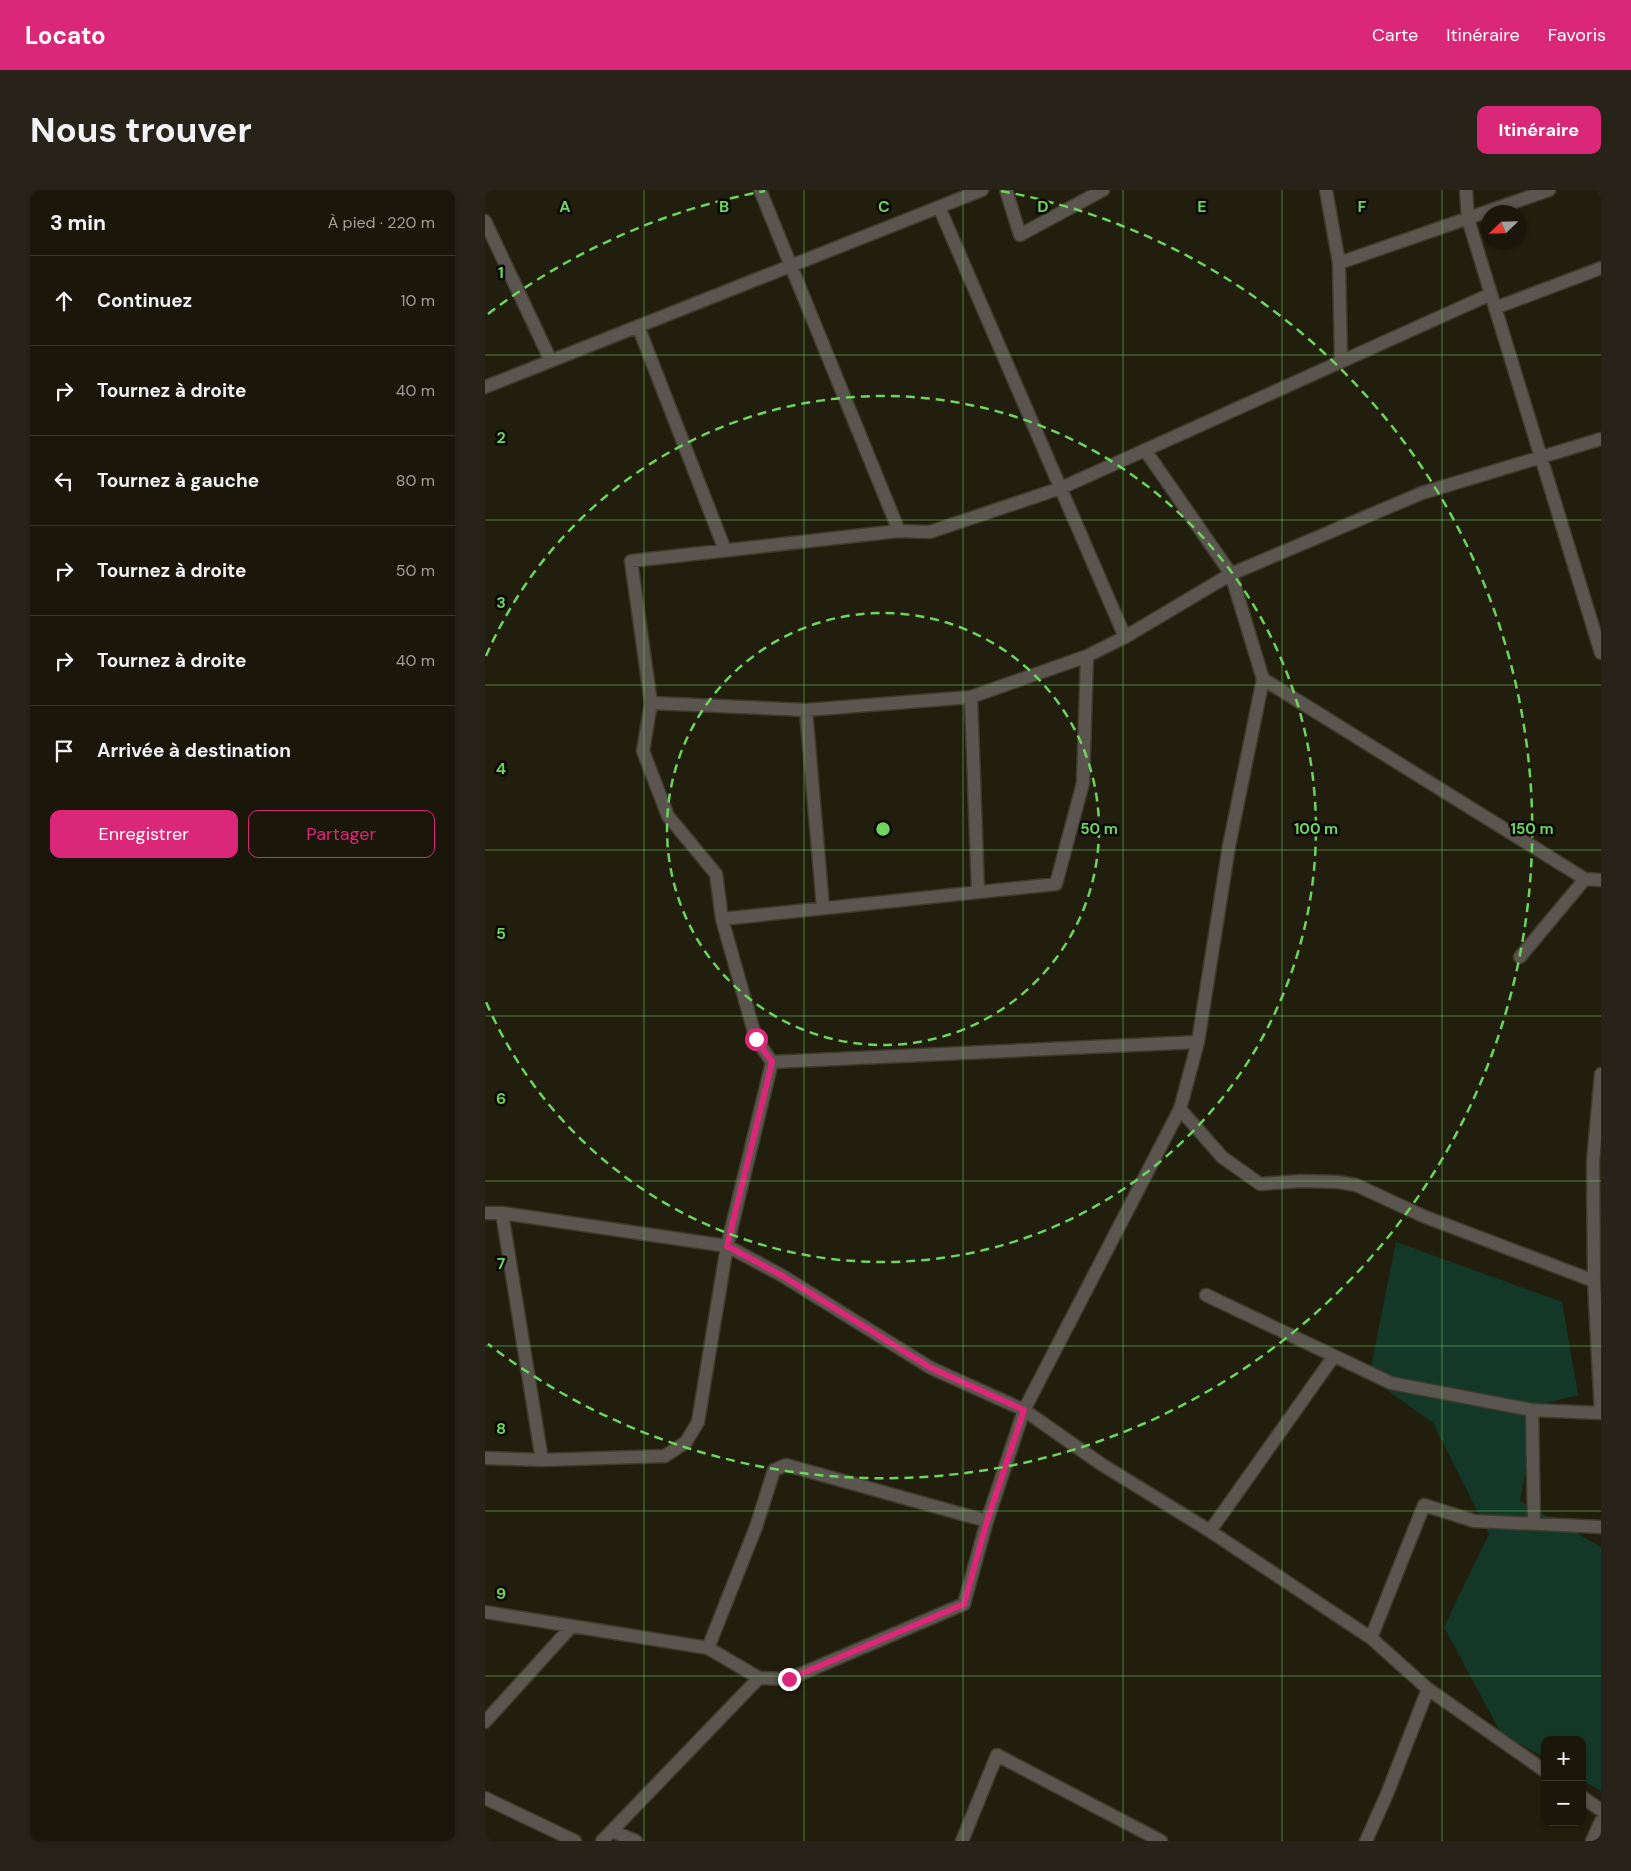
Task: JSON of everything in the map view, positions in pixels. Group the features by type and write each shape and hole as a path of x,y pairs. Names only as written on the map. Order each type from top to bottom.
{"street":[{"path":"760,190 899,531"},
{"path":"485,387 982,190"},
{"path":"1006,190 1021,235 1103,190"},
{"path":"1326,190 1339,263 1341,362"},
{"path":"1466,190 1468,219 1601,653"},
{"path":"1339,263 1549,190"},
{"path":"939,207 1125,637"},
{"path":"485,222 551,361"},
{"path":"1495,308 1601,268"},
{"path":"485,1458 542,1460 665,1456 686,1442 698,1422 727,1246 772,1062 756,1039 722,919 716,874 668,816 643,751 651,703 631,562 899,531 930,532 1061,488 1491,294"},
{"path":"638,326 725,550"},
{"path":"651,703 806,710 971,697 1087,656 1125,637 1231,574 1422,493 1601,439"},
{"path":"485,1612 708,1648 759,1678 789,1679 964,1604 987,1521 1024,1410 1181,1109 1198,1042 1229,846 1263,679 1231,574 1145,450"},
{"path":"722,919 1056,884 1083,783 1087,656"},
{"path":"1263,679 1585,878 1601,880"},
{"path":"971,697 978,892"},
{"path":"806,710 823,908"},
{"path":"1520,957 1585,878"},
{"path":"772,1062 1198,1042"},
{"path":"1207,1295 1391,1383 1532,1410 1601,1413 1594,1281 1593,1162 1601,1074"},
{"path":"1181,1109 1222,1156 1260,1184 1301,1181 1338,1182 1356,1186 1423,1216 1594,1281"},
{"path":"485,1213 502,1213 727,1246 781,1275 931,1368 1024,1410 1101,1464 1210,1531 1371,1638 1428,1689 1541,1768"},
{"path":"502,1213 542,1460"},
{"path":"1210,1531 1334,1356"},
{"path":"1532,1410 1534,1524"},
{"path":"708,1648 756,1527 774,1470 786,1465 987,1521"},
{"path":"1371,1638 1424,1505 1474,1521 1601,1527"},
{"path":"485,1722 571,1627"},
{"path":"602,1841 759,1678"},
{"path":"1366,1841 1387,1794 1428,1689"},
{"path":"962,1841 997,1755 1161,1841"},
{"path":"485,1798 575,1841"},
{"path":"1586,1800 1601,1810"},
{"path":"1592,1841 1601,1821"},
{"path":"612,1831 636,1841"}],"green space":[{"path":"1396,1242 1562,1302 1578,1395 1538,1405 1520,1501 1601,1547 1601,1791 1586,1782 1586,1736 1541,1736 1541,1756 1501,1733 1444,1627 1489,1534 1433,1423 1369,1377"}],"route":[{"path":"756,1039 772,1062 727,1246 781,1275 931,1368 1024,1410 987,1521 964,1604 789,1679"}]}
